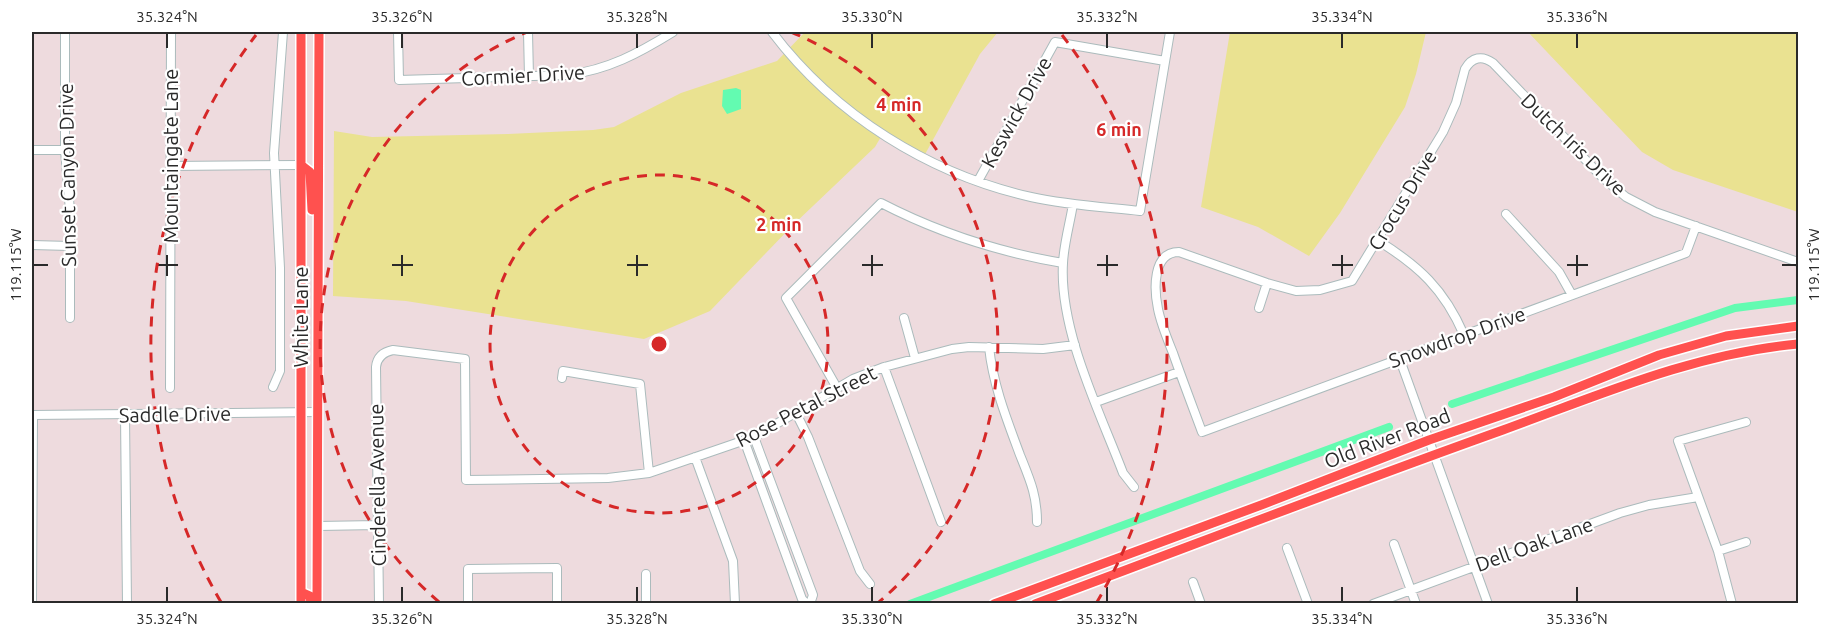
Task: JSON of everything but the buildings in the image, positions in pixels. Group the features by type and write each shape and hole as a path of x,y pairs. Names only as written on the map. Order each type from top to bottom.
{"main road":[{"name":"White Lane","path":"301,32 301,603"},
{"name":"White Lane","path":"317,603 319,32"},
{"path":"301,165 310,172 312,221 318,232"},
{"name":"Old River Road","path":"994,603 1264,504 1429,440 1554,397 1659,355 1726,336 1798,326"},
{"name":"Old River Road","path":"1035,603 1435,454 1674,369 1728,355 1798,344"},
{"path":"301,592 310,596 311,603"}],"street":[{"name":"Sunset Canyon Drive","path":"65,32 65,150 70,211 70,318"},
{"name":"Mountaingate Lane","path":"170,388 171,32"},
{"path":"273,387 280,360 279,255 274,166 283,32"},
{"name":"Cormier Drive","path":"398,32 399,80 567,75 601,69 632,56 670,32"},
{"path":"528,32 529,77"},
{"path":"772,32 808,74 831,95 868,124 914,153 978,182 1030,197 1140,211 1170,32"},
{"name":"Keswick Drive","path":"978,182 1055,42 1165,60"},
{"name":"Crocus Drive","path":"1179,372 1160,319 1156,295 1159,264 1167,254 1179,252 1283,288 1308,291 1333,288 1352,281 1443,132 1456,103 1468,64 1478,58 1484,58 1493,63"},
{"name":"Dutch Iris Drive","path":"1493,63 1614,188 1654,212 1798,262"},
{"path":"32,150 65,150"},
{"path":"170,166 301,165"},
{"path":"837,388 786,298 881,203 929,226 979,244 1063,263"},
{"path":"1073,204 1063,263 1066,315 1123,473 1134,487"},
{"path":"1506,214 1559,272 1572,295"},
{"name":"Snowdrop Drive","path":"1179,372 1202,432 1344,380 1399,357 1686,253 1696,226"},
{"path":"1377,240 1404,257 1430,279 1449,304 1464,335"},
{"path":"32,245 70,246"},
{"path":"1258,308 1267,283"},
{"path":"904,318 915,358"},
{"name":"Rose Petal Street","path":"466,480 608,478 649,473 754,437 837,388 884,367 952,349 1043,349 1075,345"},
{"path":"989,348 999,397 1037,501 1037,522"},
{"name":"Cinderella Avenue","path":"379,603 376,367 382,354 393,350 465,359 466,480"},
{"path":"1399,357 1488,603"},
{"path":"884,367 941,522"},
{"path":"562,378 563,371 640,384 649,473"},
{"path":"1096,402 1179,372"},
{"name":"Saddle Drive","path":"32,415 318,412"},
{"path":"796,413 808,437 860,571 870,584"},
{"path":"32,415 32,601"},
{"path":"124,415 128,603"},
{"path":"1732,603 1718,551 1678,441 1746,422"},
{"path":"744,440 802,599 809,603 813,595 754,437"},
{"path":"695,457 733,561 735,603"},
{"name":"Dell Oak Lane","path":"1373,603 1620,513 1698,496"},
{"path":"318,526 378,525"},
{"path":"1718,551 1746,542"},
{"path":"1394,544 1416,603"},
{"path":"1287,548 1308,603"},
{"path":"468,603 468,569 557,568 557,603"},
{"path":"646,574 646,603"},
{"path":"1193,582 1201,603"}],"shaded area":[{"path":"805,32 998,32 980,54 923,158 882,135 875,147 793,225 710,311 644,339 406,301 333,296 334,131 372,137 508,134 614,127 681,93 777,61"},
{"path":"1230,32 1426,32 1405,107 1340,213 1309,256 1258,227 1201,207"},
{"path":"1528,32 1798,32 1798,212 1673,170 1642,152"},
{"path":"736,88 741,90 741,109 727,114 722,106 723,90"}],"waterway":[{"path":"1452,404 1735,308 1798,300"},
{"path":"910,604 1389,427"}]}
